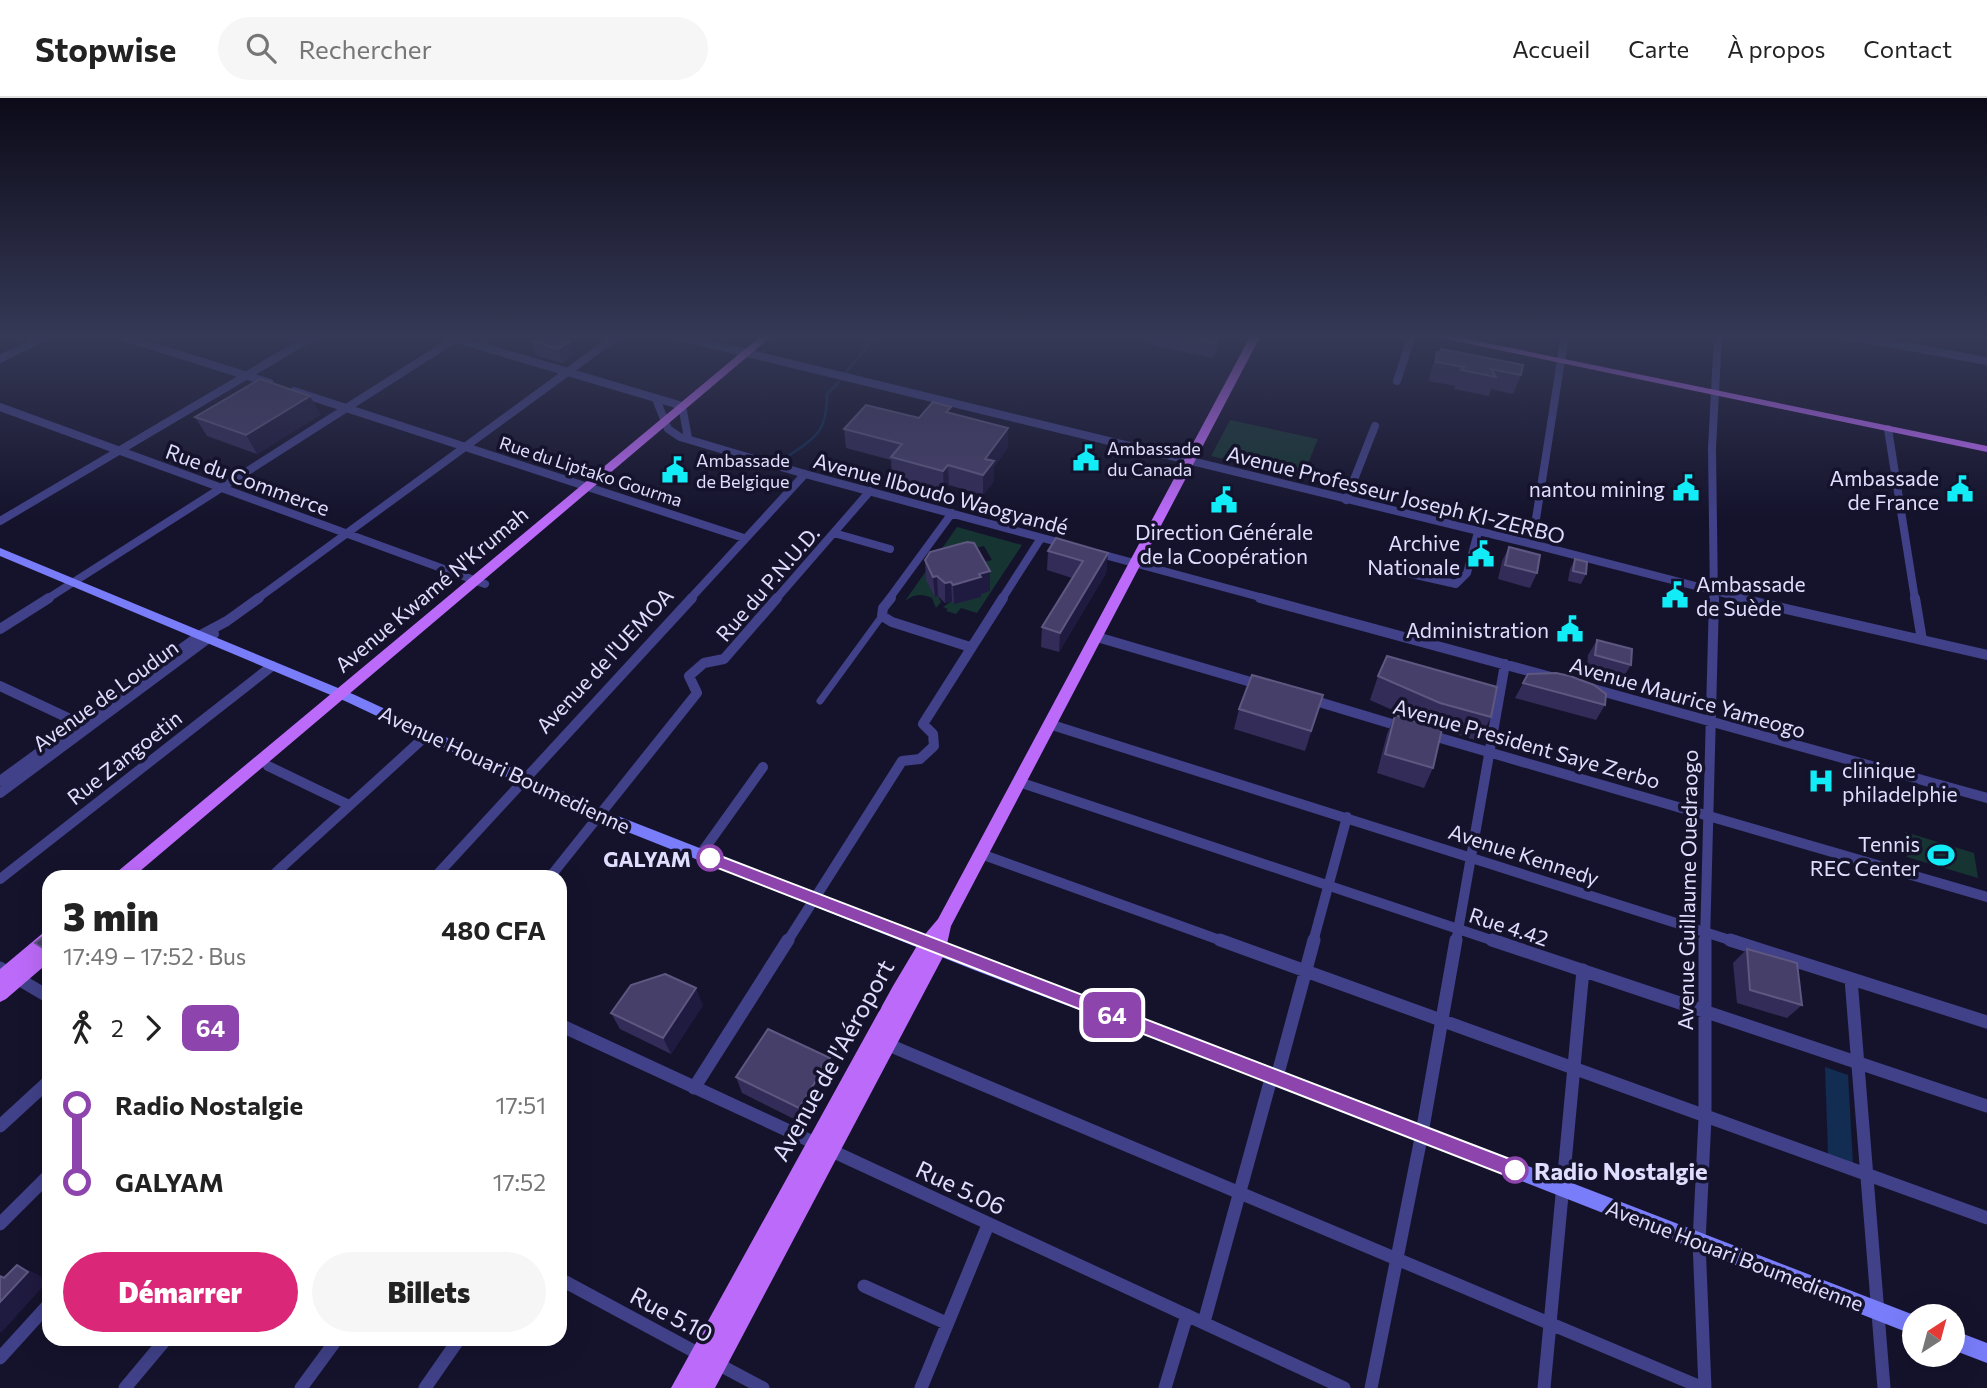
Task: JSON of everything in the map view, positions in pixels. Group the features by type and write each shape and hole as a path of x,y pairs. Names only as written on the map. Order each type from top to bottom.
{"main road":[{"name":"Avenue Kwamé N'Krumah","path":"146,870 345,696 591,488 665,420 683,411 702,395"},
{"name":"Avenue de l'Aéroport","path":"682,1388 708,1359 933,946 1225,395"},
{"path":"1731,395 1888,429 1987,446"},
{"path":"1732,395 1987,446"},
{"name":"Avenue Houari Boumedienne","path":"0,552 345,696 600,815 1902,1320"},
{"name":"Avenue Kwamé N'Krumah","path":"131,870 273,759"},
{"path":"0,994 6,974 42,944"},
{"path":"6,974 42,956"},
{"path":"1965,1345 1987,1353"},
{"name":"Avenue de l'Aéroport","path":"704,1388 708,1359"}],"street":[{"path":"0,521 214,395"},
{"name":"Rue du Liptako Gourma","path":"308,395 744,538"},
{"path":"0,637 75,584 368,395"},
{"name":"Avenue de Loudun","path":"0,793 90,728 204,638 537,395"},
{"path":"644,395 683,411 688,438"},
{"name":"Avenue Professeur Joseph KI-ZERBO","path":"916,395 1532,544 1714,592 1987,655"},
{"path":"1532,544 1555,395"},
{"name":"Avenue Guillaume Ouedraogo","path":"1704,1388 1699,1241 1707,1010 1705,933 1714,592 1712,448 1716,395"},
{"path":"656,399 665,420"},
{"name":"Rue du Commerce","path":"0,407 480,582"},
{"name":"Avenue Ilboudo Waogyandé","path":"665,420 680,437 805,474 1077,547"},
{"path":"1346,500 1375,426"},
{"path":"1888,429 1922,640"},
{"name":"Avenue de l'UEMOA","path":"441,870 805,474"},
{"name":"Rue du P.N.U.D.","path":"600,815 697,693 689,676 696,666 709,660 724,659 870,491"},
{"path":"820,701 952,513"},
{"path":"1380,567 1456,584 1467,573 1478,532"},
{"path":"834,533 890,549"},
{"path":"694,1088 902,761 919,761 928,755 934,746 933,734 923,724 1041,538"},
{"name":"Avenue Ilboudo Waogyandé","path":"1089,551 1137,564"},
{"name":"Avenue Maurice Yameogo","path":"1137,564 1556,678"},
{"path":"0,629 75,584"},
{"path":"882,616 892,622 970,648"},
{"path":"1097,637 1268,687"},
{"name":"Avenue de Loudun","path":"0,781 204,638"},
{"path":"1371,1388 1460,930 1506,664"},
{"name":"Rue Zangoetin","path":"0,879 272,666"},
{"name":"Avenue Maurice Yameogo","path":"1582,685 1987,798"},
{"path":"0,686 90,728"},
{"name":"Avenue President Saye Zerbo","path":"1294,695 1412,730"},
{"name":"Avenue Kennedy","path":"1049,724 1987,1022"},
{"path":"279,870 428,734"},
{"name":"Avenue President Saye Zerbo","path":"1425,734 1987,897"},
{"path":"273,759 349,805"},
{"path":"700,855 763,767"},
{"name":"Rue 4.42","path":"1019,782 1707,1010 1987,1106"},
{"path":"556,870 600,815"},
{"path":"1204,1322 1330,885 1347,817"},
{"path":"981,854 1704,1118 1987,1218"},
{"path":"1544,1388 1583,970"},
{"path":"6,974 42,993"},
{"path":"1850,979 1884,1388"},
{"name":"Rue 5.06","path":"567,1028 1344,1388"},
{"path":"881,1042 1704,1388"},
{"path":"0,1126 42,1087"},
{"path":"0,1224 42,1182"},
{"path":"921,1388 988,1225"},
{"name":"Rue 5.10","path":"567,1283 763,1388"},
{"path":"864,1286 946,1323"},
{"path":"0,1358 42,1312"},
{"path":"1165,1388 1188,1315"},
{"path":"125,1388 160,1346"},
{"path":"301,1388 332,1346"},
{"path":"425,1388 454,1346"}],"green space":[{"path":"1230,420 1318,439 1302,478 1211,456"},
{"path":"957,527 1022,545 977,613 961,608 956,614 943,607 952,601 974,564 992,560 984,546 962,551 938,596 941,602 936,608 932,598 925,595 914,596 905,601"},
{"name":"Tennis REC Center","path":"1905,832 1974,853 1978,878 1907,857"}],"water":[{"path":"1825,1067 1848,1075 1853,1164 1828,1154"}],"building":[{"path":"232,395 310,396 246,435 195,417"},
{"path":"933,402 951,407 946,412 1008,428 985,459 994,461 983,475 948,465 943,471 891,457 902,444 844,429 866,405 919,418"},
{"path":"1056,538 1108,553 1060,633 1042,627 1083,561 1048,551"},
{"path":"967,542 974,543 990,571 979,574 981,577 953,585 951,582 945,583 937,576 933,577 925,560 930,552"},
{"path":"1509,547 1540,555 1537,573 1505,565"},
{"path":"1575,559 1587,562 1586,574 1573,571"},
{"path":"1597,640 1632,649 1631,665 1595,655"},
{"path":"1387,656 1497,687 1491,717 1440,703 1378,676"},
{"path":"1556,673 1594,685 1606,694 1605,705 1523,683 1528,674"},
{"path":"1252,675 1323,695 1311,731 1239,709"},
{"path":"1395,715 1442,729 1433,768 1385,754"},
{"path":"42,938 42,948 35,943"},
{"path":"1747,949 1797,963 1802,1005 1750,990"},
{"path":"665,974 696,988 663,1038 611,1013 631,985"},
{"path":"768,1029 830,1058 799,1108 736,1077"},
{"path":"17,1265 28,1272 0,1302 0,1276 4,1278"}],"waterway":[{"path":"788,456 818,432 825,417 827,395"}],"bus line":[{"name":"64","path":"710,858 980,965 1515,1170"}],"place":[{"name":"Ambassade du Canada","path":"1086,458"},
{"name":"Ambassade de Belgique","path":"675,470"},
{"name":"nantou mining","path":"1686,488"},
{"name":"Ambassade de France","path":"1960,489"},
{"name":"Direction Générale de la Coopération","path":"1224,500"},
{"name":"Archive Nationale","path":"1481,554"},
{"name":"Ambassade de Suède","path":"1675,595"},
{"name":"Administration","path":"1570,629"},
{"name":"clinique philadelphie","path":"1821,781"},
{"name":"Tennis REC Center","path":"1941,855"},
{"name":"GALYAM","path":"710,858"},
{"name":"Radio Nostalgie","path":"1515,1170"}]}
